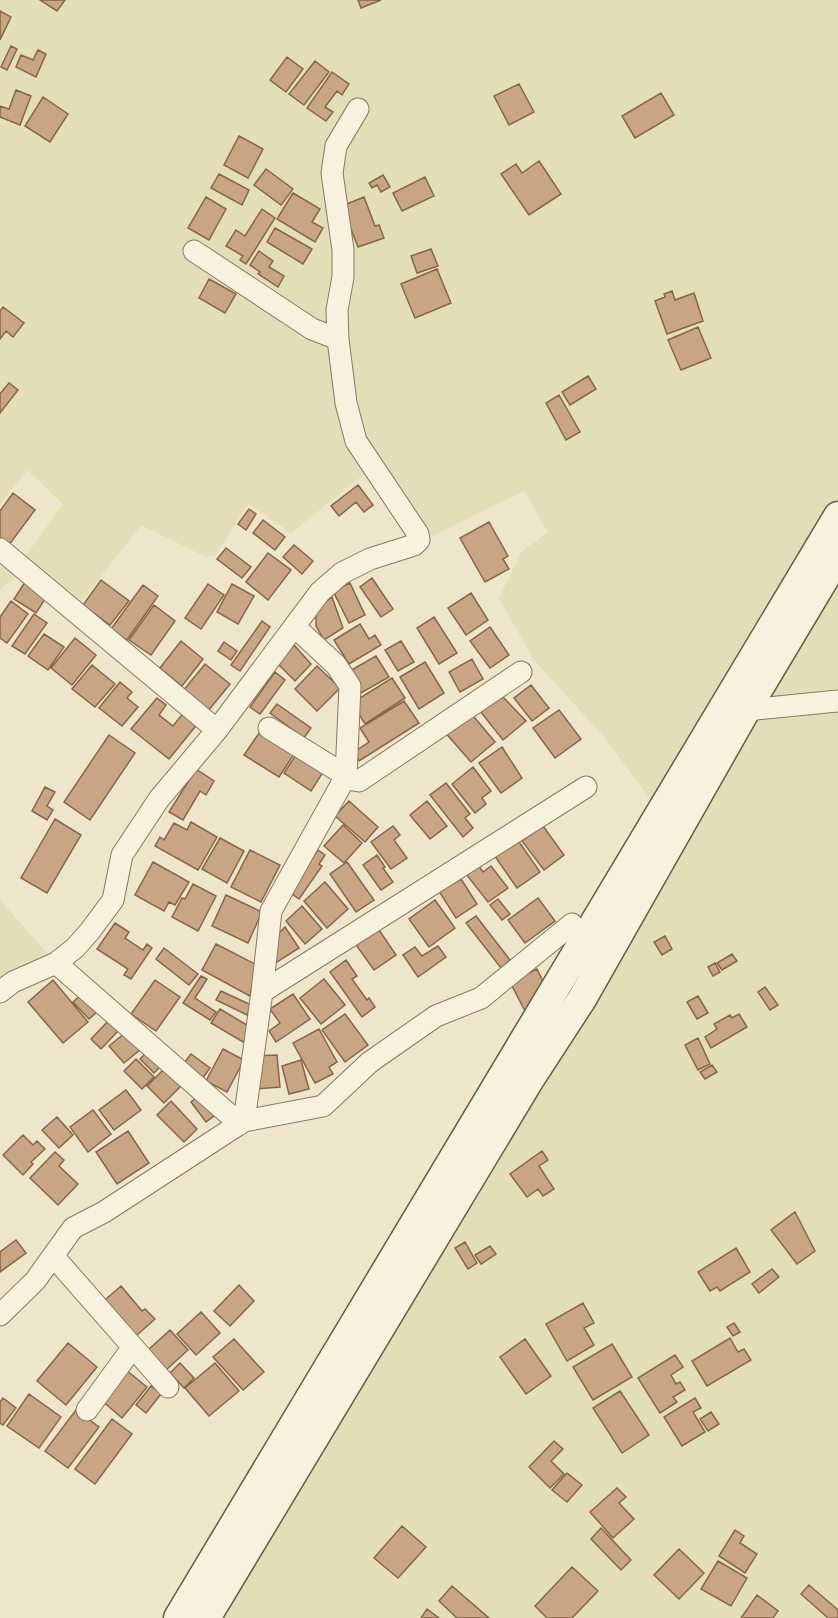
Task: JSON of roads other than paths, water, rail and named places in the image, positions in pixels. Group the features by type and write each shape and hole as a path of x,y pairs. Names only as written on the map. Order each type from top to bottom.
{"main road":[{"path":"178,1618 838,516"},
{"path":"206,1618 530,1079 582,999 746,710 838,556"}],"street":[{"path":"0,992 13,982 56,963 75,948 113,900 122,855 159,799 218,730 320,592 331,581 369,560 414,545 419,540 418,534 356,441 346,403 337,310 343,277 344,250 332,173 336,146 358,109"},
{"path":"194,251 312,328 338,339"},
{"path":"0,549 218,730"},
{"path":"242,1123 262,992 271,910 346,776 350,686 336,665 295,627"},
{"path":"269,729 346,776 359,781 521,672"},
{"path":"746,710 816,705 838,701"},
{"path":"262,992 586,787"},
{"path":"0,1315 35,1281 73,1228 104,1212 242,1123 323,1106 370,1062 436,1016 481,998 572,924"},
{"path":"56,963 242,1123"},
{"path":"54,1257 168,1387"},
{"path":"87,1410 133,1347"}]}
